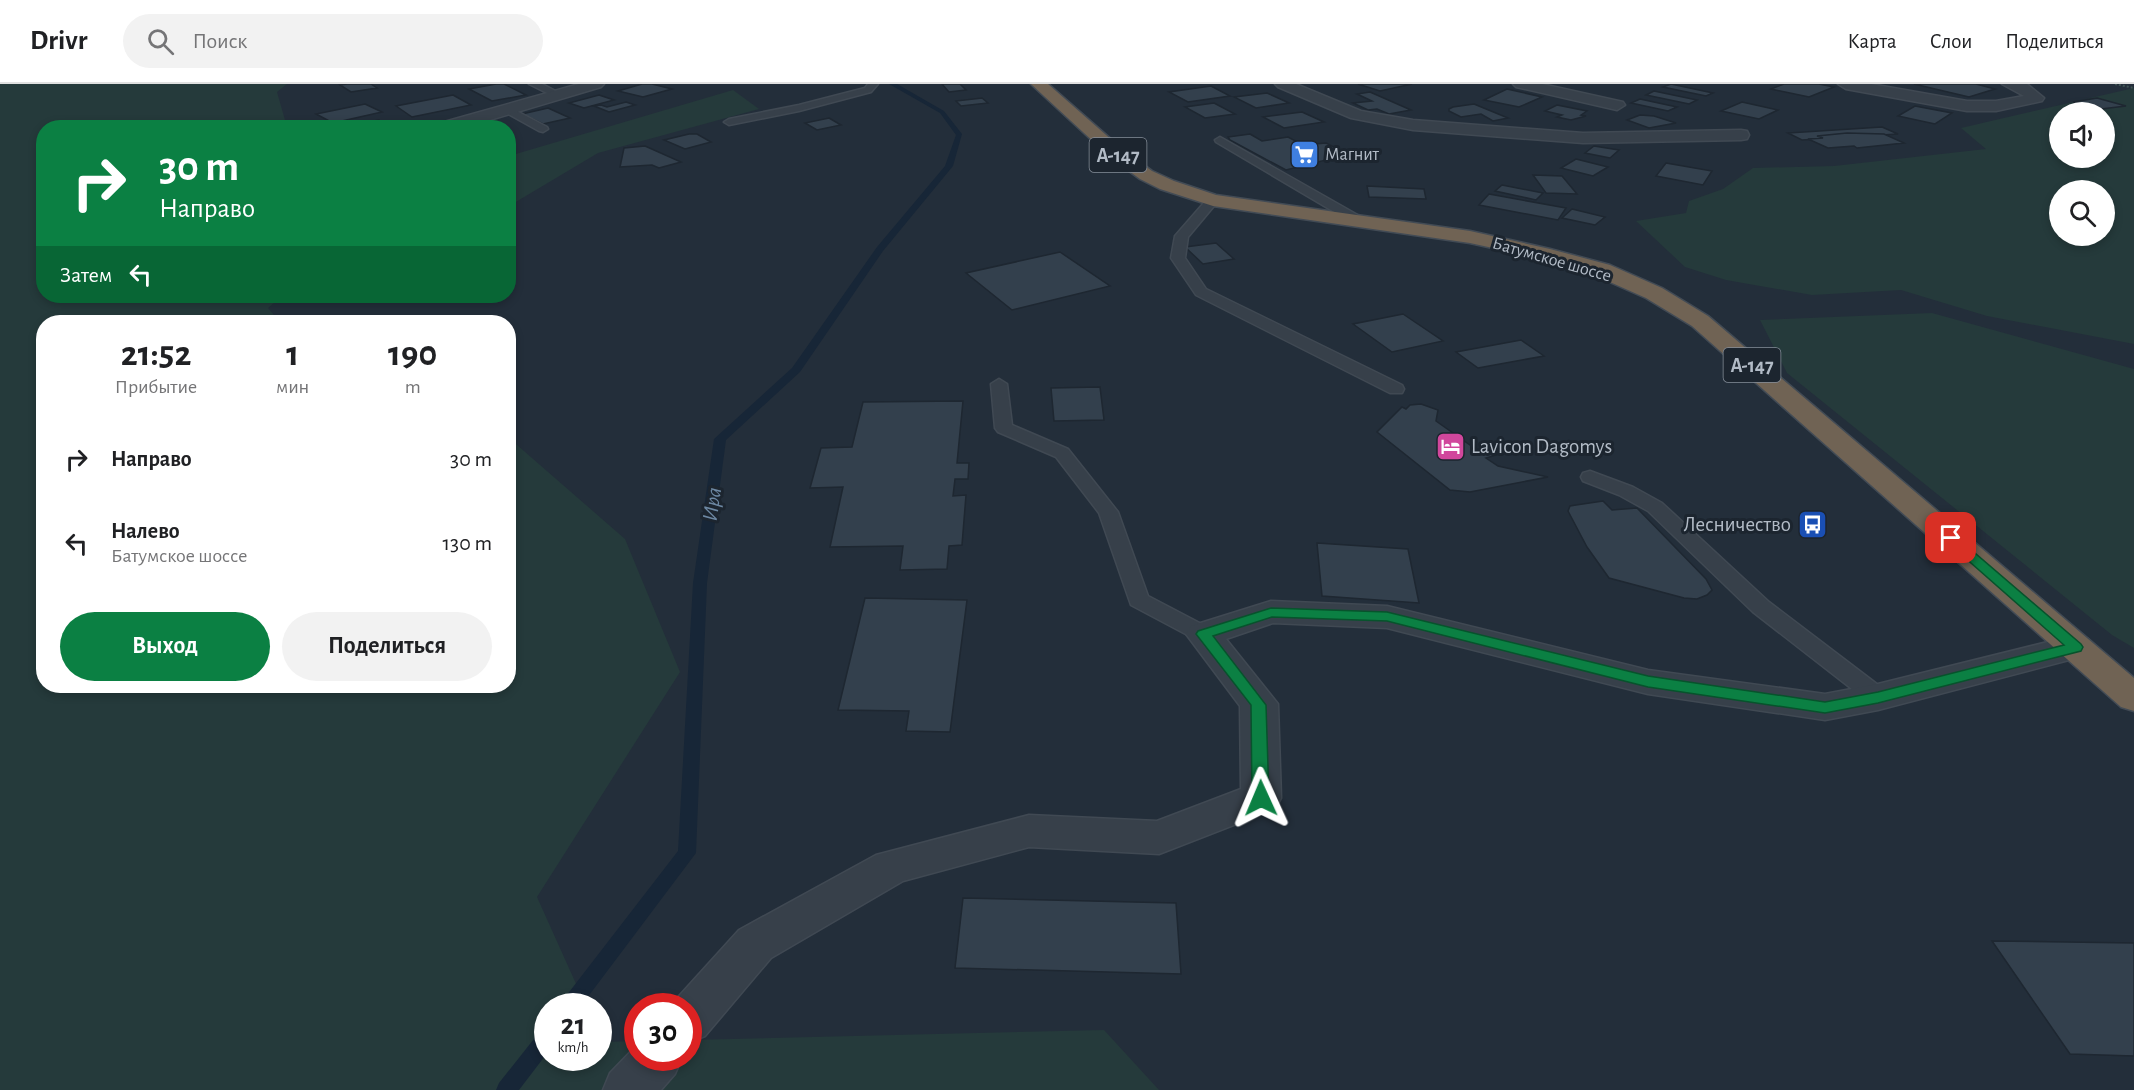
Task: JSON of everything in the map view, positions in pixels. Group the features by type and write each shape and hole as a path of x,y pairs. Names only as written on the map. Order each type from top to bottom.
{"highway":[{"name":"Батумское шоссе","path":"1039,84 1116,153 1146,175 1167,185 1213,200 1470,237 1602,270 1654,293 1701,321 2134,698"}],"street":[{"path":"472,120 596,84"},
{"path":"1283,84 1357,115 1413,124 1583,138 1741,135"},
{"path":"1521,84 1617,105"},
{"path":"1846,84 1967,106 1996,106 2036,98 2025,88 2010,84"},
{"path":"702,1005 755,944 891,867 1029,831 1159,838 1261,798 1259,705 1203,634 1271,612 1387,617 1648,682 1825,707 1878,698 2076,647"},
{"path":"628,1090 645,1071"}],"lane":[{"path":"534,84 558,95"},
{"path":"729,122 824,103 868,90 873,84"},
{"path":"509,110 543,129"},
{"path":"1220,140 1357,220"},
{"path":"1213,200 1182,236 1178,258 1201,292 1396,388"},
{"path":"999,384 1004,428 1062,453 1108,512 1139,600 1203,634"},
{"path":"1590,477 1626,491 1655,507 1761,607 1878,698"}],"path":[{"path":"2115,84 2134,88"}],"green space":[{"path":"0,84 287,84 277,92 285,120 36,120 36,303 274,303 268,308 274,315 36,315 36,693 516,693 516,444 625,539 680,672 537,897 580,993 534,993 534,1071 612,1071 612,1042 624,1041 624,1071 702,1071 702,1040 1104,1030 1159,1090 0,1090"},
{"path":"2134,88 2134,344 1987,316 1901,290 1812,295 1726,280 1685,267 1636,221 1686,213 1689,201 1723,189 1753,168 1834,166 1986,149 1961,128 2049,108 2049,168 2115,168 2115,102 2073,102"},
{"path":"733,90 759,109 598,153 516,202 516,154"},
{"path":"1932,313 2134,369 2134,648 2112,635 1787,373 1760,320"}],"building":[{"path":"371,84 377,88 351,92 340,85"},
{"path":"504,84 526,95 492,101 469,89"},
{"path":"642,84 672,89 643,97 618,91"},
{"path":"942,84 960,84 966,90 949,92"},
{"path":"1358,84 1412,84 1380,91"},
{"path":"1671,84 1713,93 1706,96 1663,87"},
{"path":"1784,84 1819,84 1834,87 1809,97 1771,89"},
{"path":"1914,84 1976,84 1995,89 1969,97"},
{"path":"1211,86 1230,96 1188,102 1169,92"},
{"path":"1507,89 1542,97 1519,107 1484,100"},
{"path":"1654,91 1697,100 1689,104 1646,95"},
{"path":"1370,92 1411,110 1389,114 1377,109 1368,110 1353,103 1372,101 1357,94"},
{"path":"1267,93 1289,103 1256,108 1234,97"},
{"path":"453,95 471,105 412,117 396,106"},
{"path":"599,95 614,100 584,108 569,103"},
{"path":"982,98 988,103 961,106 956,101"},
{"path":"2097,98 2112,102 2073,102"},
{"path":"1640,99 1677,107 1668,111 1631,103"},
{"path":"626,102 635,105 609,112 594,106 607,107"},
{"path":"1742,102 1778,110 1759,119 1721,111"},
{"path":"1214,103 1235,114 1205,118 1185,107"},
{"path":"2115,103 2126,106 2115,107"},
{"path":"365,104 382,112 346,120 327,120 316,114"},
{"path":"1474,104 1508,118 1493,121 1481,114 1461,117 1449,111 1453,107"},
{"path":"1557,105 1587,111 1581,115 1586,116 1571,120 1545,111"},
{"path":"1915,106 1952,113 1935,124 1898,116"},
{"path":"548,108 570,118 543,124 522,114"},
{"path":"1302,112 1324,122 1284,128 1263,117"},
{"path":"1640,115 1654,116 1676,123 1649,128 1627,120"},
{"path":"829,118 841,125 817,130 805,123"},
{"path":"1882,127 1898,134 1802,140 1788,133"},
{"path":"1847,133 1884,134 1904,143 1857,148 1854,146 1828,148 1808,139"},
{"path":"697,134 711,142 685,149 664,140"},
{"path":"1250,134 1262,141 1288,137 1303,145 1326,143 1342,151 1342,156 1286,170 1228,137"},
{"path":"645,146 681,162 659,168 652,165 620,167 624,148"},
{"path":"1594,146 1619,150 1610,158 1585,153"},
{"path":"1576,159 1608,167 1593,176 1561,168"},
{"path":"1666,163 1712,171 1703,185 1656,176"},
{"path":"1533,175 1562,176 1577,194 1546,193"},
{"path":"1502,185 1543,193 1536,200 1495,191"},
{"path":"1367,186 1424,189 1426,199 1369,197"},
{"path":"1489,194 1566,208 1558,220 1479,205"},
{"path":"1572,209 1605,217 1595,225 1562,218"},
{"path":"1216,243 1234,259 1203,264 1185,247"},
{"path":"1060,252 1110,286 1012,310 966,273"},
{"path":"1403,314 1443,341 1392,352 1353,324"},
{"path":"1521,340 1544,356 1478,368 1456,352"},
{"path":"1100,387 1104,420 1054,421 1051,388"},
{"path":"963,401 957,463 969,463 968,479 955,479 953,496 966,495 962,545 949,546 947,569 900,570 903,546 830,547 843,487 810,488 821,448 852,447 863,402"},
{"path":"1421,404 1438,410 1436,421 1477,450 1493,446 1503,453 1486,458 1498,466 1548,477 1470,492 1450,490 1377,432 1402,407 1406,409 1410,405"},
{"path":"1603,501 1612,510 1637,508 1706,579 1712,590 1697,599 1684,598 1609,578 1587,547 1568,511 1570,506"},
{"path":"1317,543 1408,549 1419,603 1322,596"},
{"path":"865,598 967,600 950,732 906,731 909,711 838,710"},
{"path":"963,898 1176,903 1181,974 955,968"},
{"path":"1992,941 2134,943 2134,1056 2070,1054"}],"waterway":[{"name":"Ира","path":"580,993 687,853 700,583 720,439 796,370 880,249 949,166 960,135 942,112 892,84"},
{"name":"Ира","path":"506,1090 534,1054"}],"place":[{"name":"Магнит","path":"1304,154"},
{"name":"Lavicon Dagomys","path":"1450,446"},
{"name":"Лесничество","path":"1812,524"}],"route":[{"path":"1261,798 1259,705 1203,634 1271,612 1387,617 1648,682 1825,707 1878,698 2076,647 1951,538"}]}
